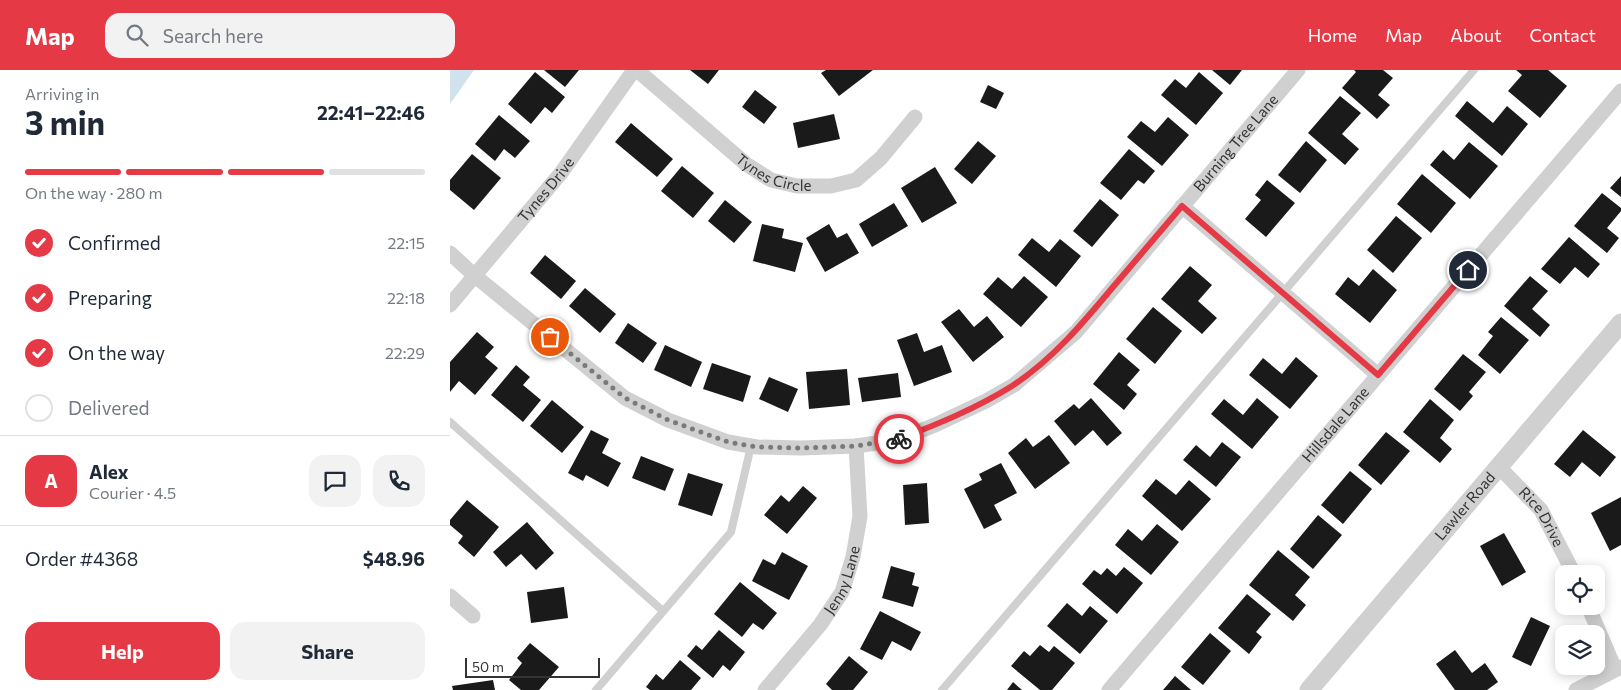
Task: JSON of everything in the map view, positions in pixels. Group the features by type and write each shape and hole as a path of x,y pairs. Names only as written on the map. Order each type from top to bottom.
{"street":[{"name":"Tynes Circle","path":"635,70 746,164 772,180 797,186 831,186 856,180 881,158 915,116"},
{"name":"Tynes Drive","path":"450,305 560,173 635,70"},
{"name":"Burning Tree Lane","path":"450,253 475,276 625,398 668,420 728,442 751,446 802,448 856,446 897,440 935,426 986,401 1014,385 1048,358 1076,332 1298,70"},
{"name":"Hillsdale Lane","path":"1109,690 1621,91"},
{"path":"1182,206 1378,375"},
{"name":"Lawler Road","path":"1309,690 1621,323"},
{"name":"Jenny Lane","path":"765,690 820,625 842,592 853,556 860,516 856,446"},
{"name":"Rice Drive","path":"1499,467 1541,510 1569,565"},
{"path":"450,596 473,616"},
{"path":"1576,690 1618,668 1592,615"}],"lane":[{"path":"942,690 1284,294 1474,70"},
{"path":"450,422 663,611"},
{"path":"596,690 731,532 751,446"}],"water":[{"path":"450,70 474,70 450,104"}],"building":[{"path":"544,70 579,70 565,87"},
{"path":"690,70 719,70 708,84"},
{"path":"826,70 873,70 839,96 821,73"},
{"path":"1212,70 1242,70 1230,85"},
{"path":"1354,70 1383,70 1393,78 1378,95 1390,105 1377,119 1342,88 1356,72"},
{"path":"1516,70 1548,70 1567,86 1540,118 1508,91 1522,75"},
{"path":"535,72 565,97 552,113 545,107 531,124 508,104"},
{"path":"1199,72 1223,93 1196,125 1161,95 1175,79 1186,88"},
{"path":"988,85 1004,93 996,109 980,102"},
{"path":"755,90 777,107 764,124 742,107"},
{"path":"1340,96 1361,113 1342,134 1359,149 1345,165 1308,133"},
{"path":"1467,101 1493,123 1507,106 1528,124 1502,156 1455,116"},
{"path":"834,114 840,139 798,148 793,123"},
{"path":"499,115 530,141 515,158 504,149 495,161 475,144"},
{"path":"1168,117 1189,135 1162,166 1127,137 1141,121 1155,132"},
{"path":"631,123 673,159 657,177 615,142"},
{"path":"978,141 996,156 972,184 954,169"},
{"path":"1306,141 1327,160 1300,193 1278,175"},
{"path":"1469,142 1498,166 1470,199 1430,165 1443,150 1454,160"},
{"path":"1129,149 1155,171 1144,184 1138,180 1121,200 1100,183"},
{"path":"472,154 501,178 474,210 450,190 450,180"},
{"path":"682,166 714,193 693,218 661,191"},
{"path":"935,167 957,203 922,223 901,188"},
{"path":"1422,174 1456,203 1431,233 1397,204"},
{"path":"1621,176 1621,197 1610,188"},
{"path":"1267,180 1295,203 1266,237 1245,219 1261,200 1255,195"},
{"path":"1602,193 1621,208 1621,211 1607,228 1619,238 1607,253 1574,226"},
{"path":"1100,199 1119,215 1092,247 1073,231"},
{"path":"725,200 752,222 734,243 708,221"},
{"path":"894,203 908,226 872,247 859,224"},
{"path":"1396,216 1422,238 1393,273 1367,250"},
{"path":"762,224 784,229 782,238 803,243 795,272 753,261"},
{"path":"829,224 837,238 847,233 859,253 825,272 806,238"},
{"path":"1569,237 1600,264 1588,278 1575,267 1560,284 1541,269"},
{"path":"1032,238 1049,252 1060,239 1081,256 1056,287 1018,255"},
{"path":"545,255 576,281 561,299 530,273"},
{"path":"1190,266 1212,285 1198,301 1217,318 1202,334 1161,299"},
{"path":"1373,269 1397,290 1370,323 1335,294 1348,277 1359,286"},
{"path":"1024,276 1048,297 1021,327 983,294 998,277 1012,289"},
{"path":"1530,276 1548,291 1532,309 1550,325 1540,337 1504,306"},
{"path":"585,288 616,314 600,333 569,306"},
{"path":"1153,307 1182,331 1155,364 1126,339"},
{"path":"959,309 974,327 987,316 1004,337 973,362 941,322"},
{"path":"1501,317 1529,340 1500,374 1478,355 1493,336 1488,332"},
{"path":"628,323 657,343 643,363 615,343"},
{"path":"477,332 494,347 485,357 498,368 475,395 459,381 450,392 450,362"},
{"path":"917,333 924,352 942,345 952,372 914,386 897,340"},
{"path":"665,345 702,362 691,387 654,370"},
{"path":"1119,352 1140,370 1127,385 1137,394 1124,410 1093,384"},
{"path":"1463,354 1486,372 1469,392 1473,396 1460,411 1434,389"},
{"path":"1296,357 1318,376 1290,409 1249,375 1263,358 1282,374"},
{"path":"712,363 751,376 743,402 703,389"},
{"path":"516,365 530,377 523,385 541,400 523,422 491,395"},
{"path":"847,369 850,405 809,409 806,372"},
{"path":"898,373 901,397 862,402 858,378"},
{"path":"769,377 798,389 788,412 759,399"},
{"path":"1091,398 1122,433 1107,446 1093,430 1075,446 1054,421 1074,404 1079,409"},
{"path":"1257,398 1279,417 1252,449 1211,414 1224,399 1243,415"},
{"path":"1430,399 1454,420 1440,438 1452,449 1440,463 1403,432"},
{"path":"552,400 584,427 562,453 530,426"},
{"path":"591,430 609,439 602,453 621,463 608,487 586,475 583,481 568,473"},
{"path":"1583,430 1616,457 1600,477 1582,462 1570,477 1554,464"},
{"path":"1386,432 1410,451 1381,485 1358,465"},
{"path":"1049,435 1070,463 1035,489 1008,453 1026,438 1033,447"},
{"path":"1222,442 1241,457 1216,487 1183,460 1196,445 1210,457"},
{"path":"641,456 674,469 665,491 632,478"},
{"path":"1001,463 1017,493 994,505 1002,520 984,529 964,489 982,480 979,474"},
{"path":"1350,471 1372,489 1343,524 1321,505"},
{"path":"688,473 723,484 712,516 678,505"},
{"path":"1156,479 1176,495 1189,480 1211,499 1182,531 1142,496"},
{"path":"927,483 929,523 905,525 903,485"},
{"path":"803,486 817,498 787,534 764,515 781,495 789,502"},
{"path":"1621,497 1621,545 1610,551 1591,513"},
{"path":"467,500 499,527 474,557 458,543 463,536 450,525 450,520"},
{"path":"1318,515 1342,535 1313,569 1290,549"},
{"path":"527,522 554,553 536,570 521,554 506,567 493,552"},
{"path":"1157,524 1179,542 1151,575 1115,545 1128,529 1142,541"},
{"path":"1504,533 1526,572 1502,586 1480,546"},
{"path":"1278,550 1310,577 1295,595 1306,605 1293,621 1249,585"},
{"path":"782,552 808,566 789,600 752,581 763,559 775,565"},
{"path":"891,566 915,573 912,585 919,587 913,607 882,598"},
{"path":"1124,567 1143,583 1117,614 1082,584 1094,570 1101,575 1107,568 1116,576"},
{"path":"740,582 777,613 763,630 753,623 742,637 714,614"},
{"path":"564,587 568,618 531,623 527,592"},
{"path":"1247,594 1271,614 1256,632 1262,637 1249,654 1218,628"},
{"path":"1067,603 1082,616 1090,606 1108,621 1080,654 1047,626"},
{"path":"880,611 921,632 911,651 892,641 882,660 860,649"},
{"path":"1531,617 1550,626 1531,666 1512,657"},
{"path":"719,630 745,652 730,671 723,665 713,678 687,656 696,645 702,650"},
{"path":"1210,633 1231,651 1203,685 1181,667"},
{"path":"530,643 559,667 539,690 521,690 509,680 522,663 517,658"},
{"path":"1040,645 1049,652 1054,646 1075,663 1052,690 1040,690 1011,666 1024,651 1030,656"},
{"path":"1455,650 1472,673 1485,663 1498,682 1487,690 1455,690 1436,664"},
{"path":"849,656 868,672 853,690 832,690 826,684"},
{"path":"680,660 701,678 691,690 650,690 646,687 656,674 663,680"},
{"path":"1175,676 1191,690 1163,690"},
{"path":"493,680 495,690 453,690 452,686"},
{"path":"1013,682 1022,690 1007,690"}],"way so far":[{"path":"550,337 625,398 668,420 728,442 757,447 802,448 856,446 899,439"}],"route":[{"path":"899,439 935,426 986,401 1014,385 1048,358 1076,332 1182,206 1378,375 1468,270"}]}
